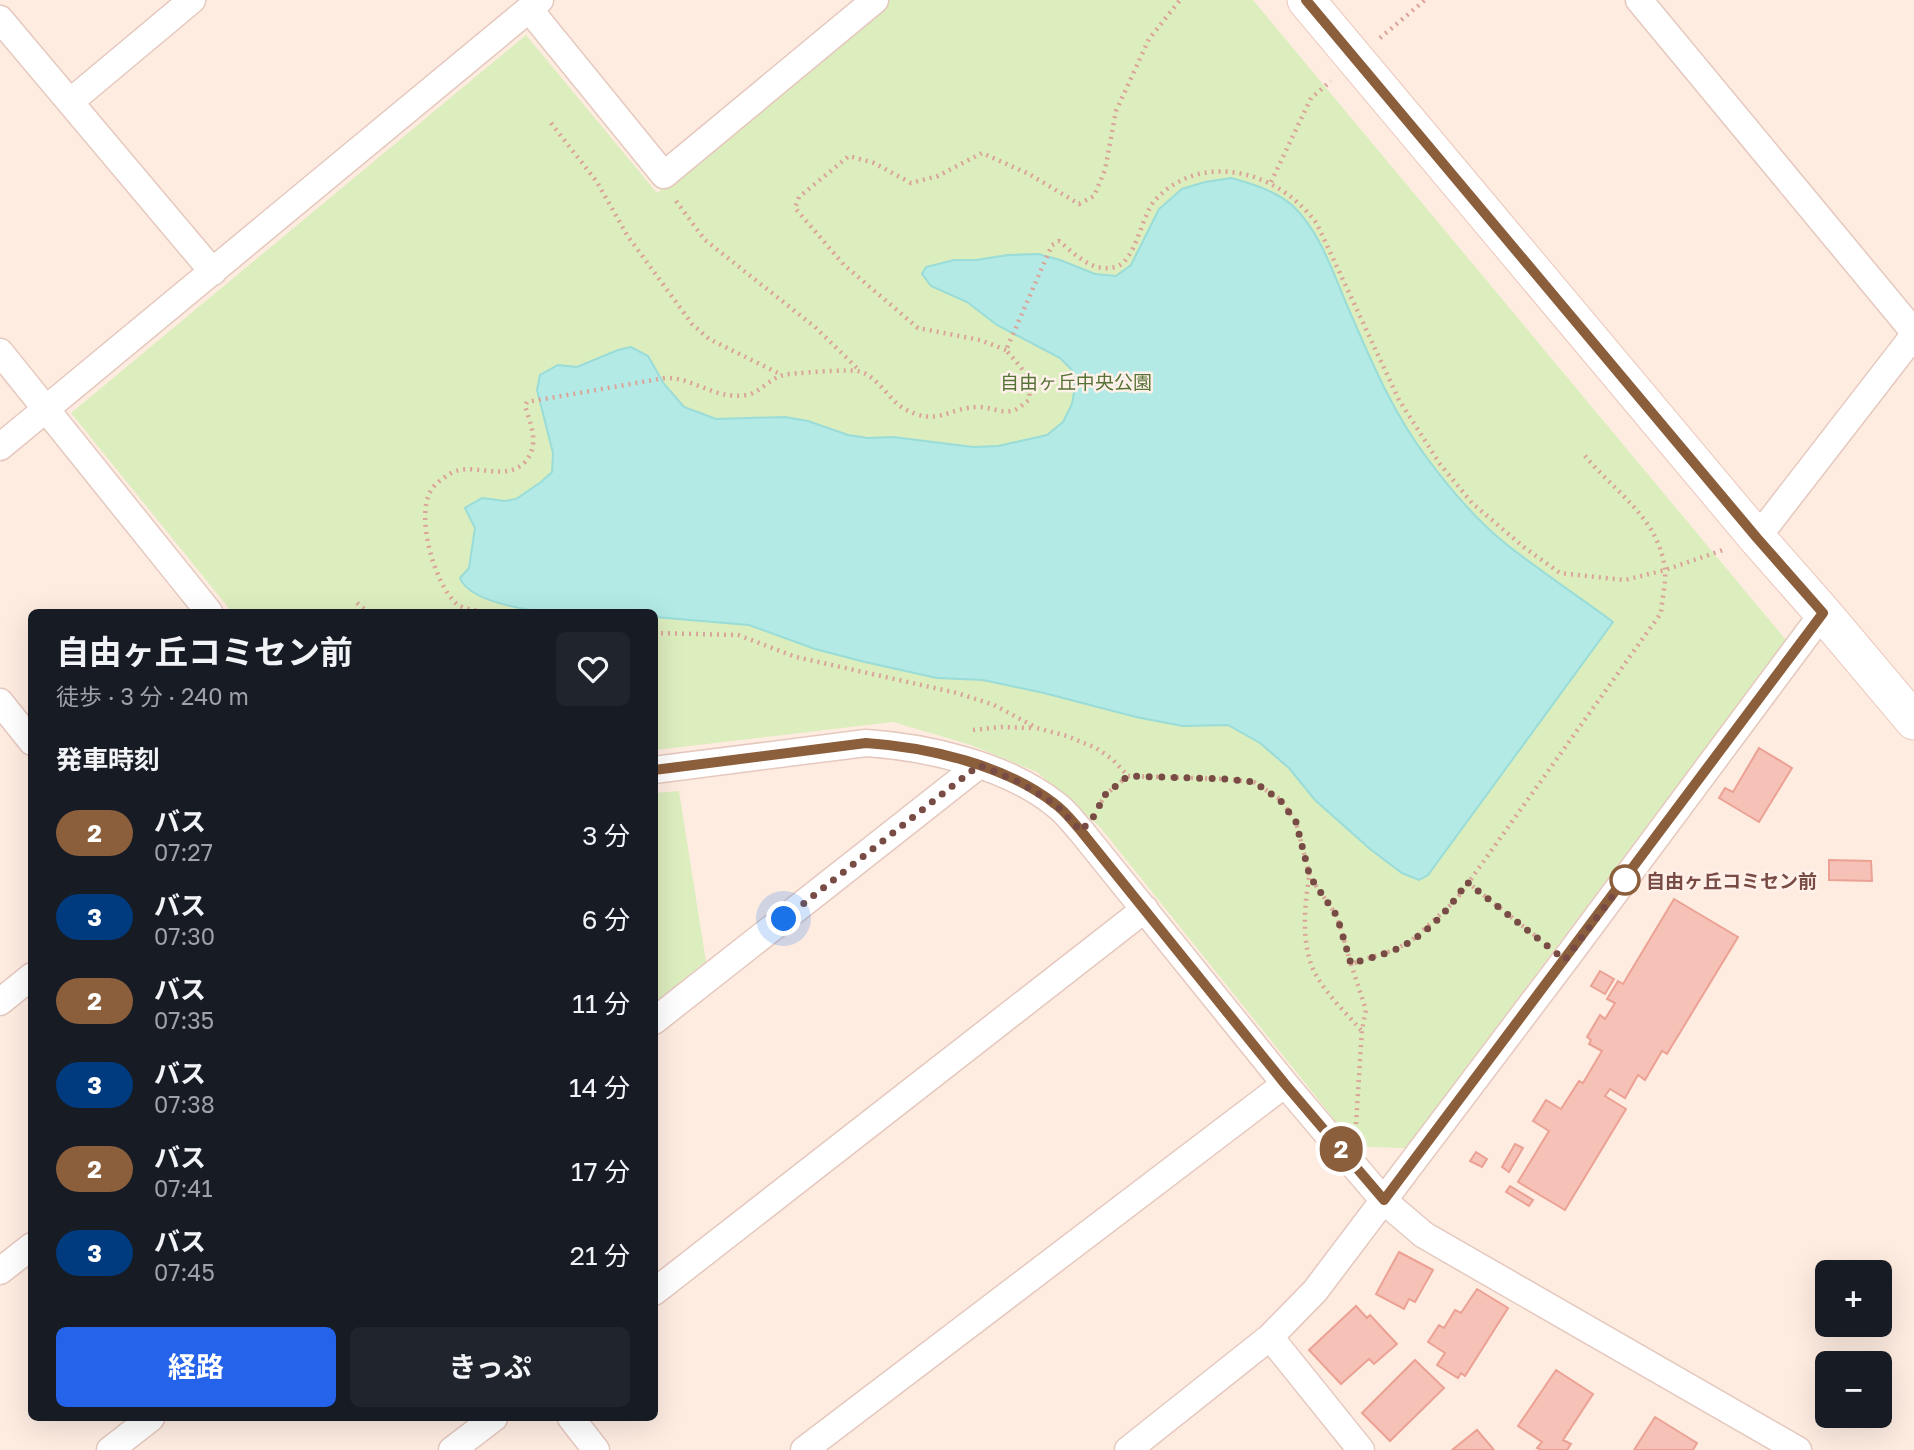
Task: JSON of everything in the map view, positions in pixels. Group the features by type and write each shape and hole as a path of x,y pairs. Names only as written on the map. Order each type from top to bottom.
{"street":[{"path":"70,102 192,0"},
{"path":"0,447 534,5 664,175 875,0"},
{"path":"1306,0 1914,721"},
{"path":"1639,0 1914,333 1757,538"},
{"path":"0,19 213,272"},
{"path":"0,352 207,609"},
{"path":"1128,1450 1270,1337 1315,1291 1823,613"},
{"path":"5,719 28,739"},
{"path":"658,769 866,743 901,745 979,765 1019,782 1055,804 1081,831 1341,1150 1384,1200 1424,1235 1798,1450"},
{"path":"658,1018 979,765"},
{"path":"658,1289 1145,909"},
{"path":"0,1002 28,979"},
{"path":"804,1450 1285,1084"},
{"path":"0,1271 28,1248"},
{"path":"1270,1337 1361,1450"},
{"path":"110,1450 147,1421"},
{"path":"452,1450 490,1421"},
{"path":"573,1421 596,1450"}],"path":[{"path":"664,175 672,195 705,240 815,327 859,371 878,384 901,407 920,416 933,418 947,416 961,408 982,407 1005,412 1014,411 1029,400 1030,390 1028,377 1006,349 980,340 918,328 844,265 795,208 799,197 849,156 874,163 911,183 938,176 982,153 1029,174 1079,204 1094,196 1105,170 1116,111 1149,38 1180,0"},
{"path":"1271,182 1311,98 1425,0"},
{"path":"551,123 597,182 626,235 692,324 709,339 782,375"},
{"path":"1006,349 1052,245 1059,241 1083,262 1101,267 1116,267 1128,259 1154,201 1181,180 1218,172 1243,174 1271,182 1305,208 1317,223 1399,400 1440,464 1472,503 1525,548 1560,573 1625,580 1665,570 1757,538"},
{"path":"472,609 458,605 441,583 426,529 425,510 431,489 451,472 513,470 524,463 534,439 525,406 527,402 674,377 725,396 750,394 782,375 859,371"},
{"path":"1351,964 1394,950 1411,941 1456,900 1661,613 1665,570 1657,538 1623,493 1595,469 1582,452"},
{"path":"357,603 364,609"},
{"path":"658,633 738,635 796,657 994,705 1037,729 1067,736 1096,748 1112,759 1128,776"},
{"path":"1081,831 1094,816 1105,795 1128,776 1254,782 1280,800 1296,822 1310,877 1337,916 1366,1010 1362,1030 1355,1137 1341,1150"},
{"path":"1310,877 1306,894 1306,940 1315,974 1362,1030"},
{"path":"1467,882 1565,960"}],"green space":[{"name":"自由ヶ丘中央公園","path":"888,0 1253,0 1786,640 1406,1148 1368,1147 1337,1123 1100,827 1037,772 971,745 893,722 658,750 658,609 230,609 71,413 526,35 657,193"},
{"path":"679,791 706,962 658,1000 658,793"}],"water":[{"path":"1231,178 1272,192 1293,206 1311,227 1324,252 1392,403 1436,470 1484,525 1506,544 1613,622 1428,875 1419,880 1402,873 1370,849 1315,800 1289,768 1260,743 1228,725 1183,726 983,680 937,678 815,649 749,625 658,617 658,609 522,609 474,593 460,578 469,568 475,528 465,508 482,498 505,501 516,499 552,472 553,453 537,390 540,375 558,365 577,367 618,350 631,347 648,356 664,384 684,407 716,419 785,417 808,421 848,435 868,438 893,437 973,447 998,446 1047,435 1063,422 1072,404 1075,387 1072,370 1060,358 997,325 967,302 931,286 922,274 926,267 954,260 1038,254 1095,274 1116,276 1131,265 1159,209 1182,189"}],"building":[{"path":"1759,748 1792,768 1759,822 1719,798 1725,788 1733,792"},
{"path":"1829,860 1871,861 1872,881 1829,880"},
{"path":"1674,899 1738,937 1667,1054 1662,1051 1645,1080 1638,1075 1625,1098 1610,1089 1605,1096 1626,1109 1565,1210 1518,1182 1549,1131 1533,1121 1546,1100 1561,1109 1579,1081 1583,1083 1602,1051 1589,1044 1591,1040 1587,1037 1600,1015 1605,1019 1615,1003 1607,999 1618,981 1623,984"},
{"path":"1600,971 1614,979 1605,994 1591,986"},
{"path":"1515,1144 1523,1148 1509,1172 1502,1167"},
{"path":"1476,1152 1487,1159 1482,1167 1470,1161"},
{"path":"1510,1186 1533,1200 1529,1206 1506,1192"},
{"path":"1399,1252 1433,1270 1415,1302 1409,1299 1404,1309 1376,1294"},
{"path":"1477,1289 1508,1308 1465,1376 1461,1373 1458,1378 1437,1365 1445,1353 1428,1342 1439,1325 1444,1328 1455,1310 1461,1313"},
{"path":"1356,1306 1367,1318 1370,1315 1397,1344 1374,1364 1369,1359 1341,1384 1309,1350"},
{"path":"1415,1360 1444,1388 1390,1441 1362,1413"},
{"path":"1556,1370 1593,1394 1563,1440 1571,1444 1567,1450 1542,1450 1537,1448 1542,1442 1518,1426"},
{"path":"1655,1417 1697,1443 1693,1450 1634,1450"},
{"path":"1477,1430 1494,1450 1452,1450"}],"bus line":[{"name":"2","path":"658,770 866,743 901,745 933,752 979,765 1019,782 1055,804 1081,831 1285,1084 1384,1200 1823,613 1306,0"}],"place":[{"name":"自由ヶ丘コミセン前","path":"1625,880"}],"route":[{"path":"784,919 979,765 1019,782 1055,804 1081,831 1094,816 1105,795 1128,776 1254,782 1280,800 1296,822 1310,877 1337,916 1351,964 1394,950 1411,941 1456,900 1467,882 1565,960 1630,873 1625,880"}]}
